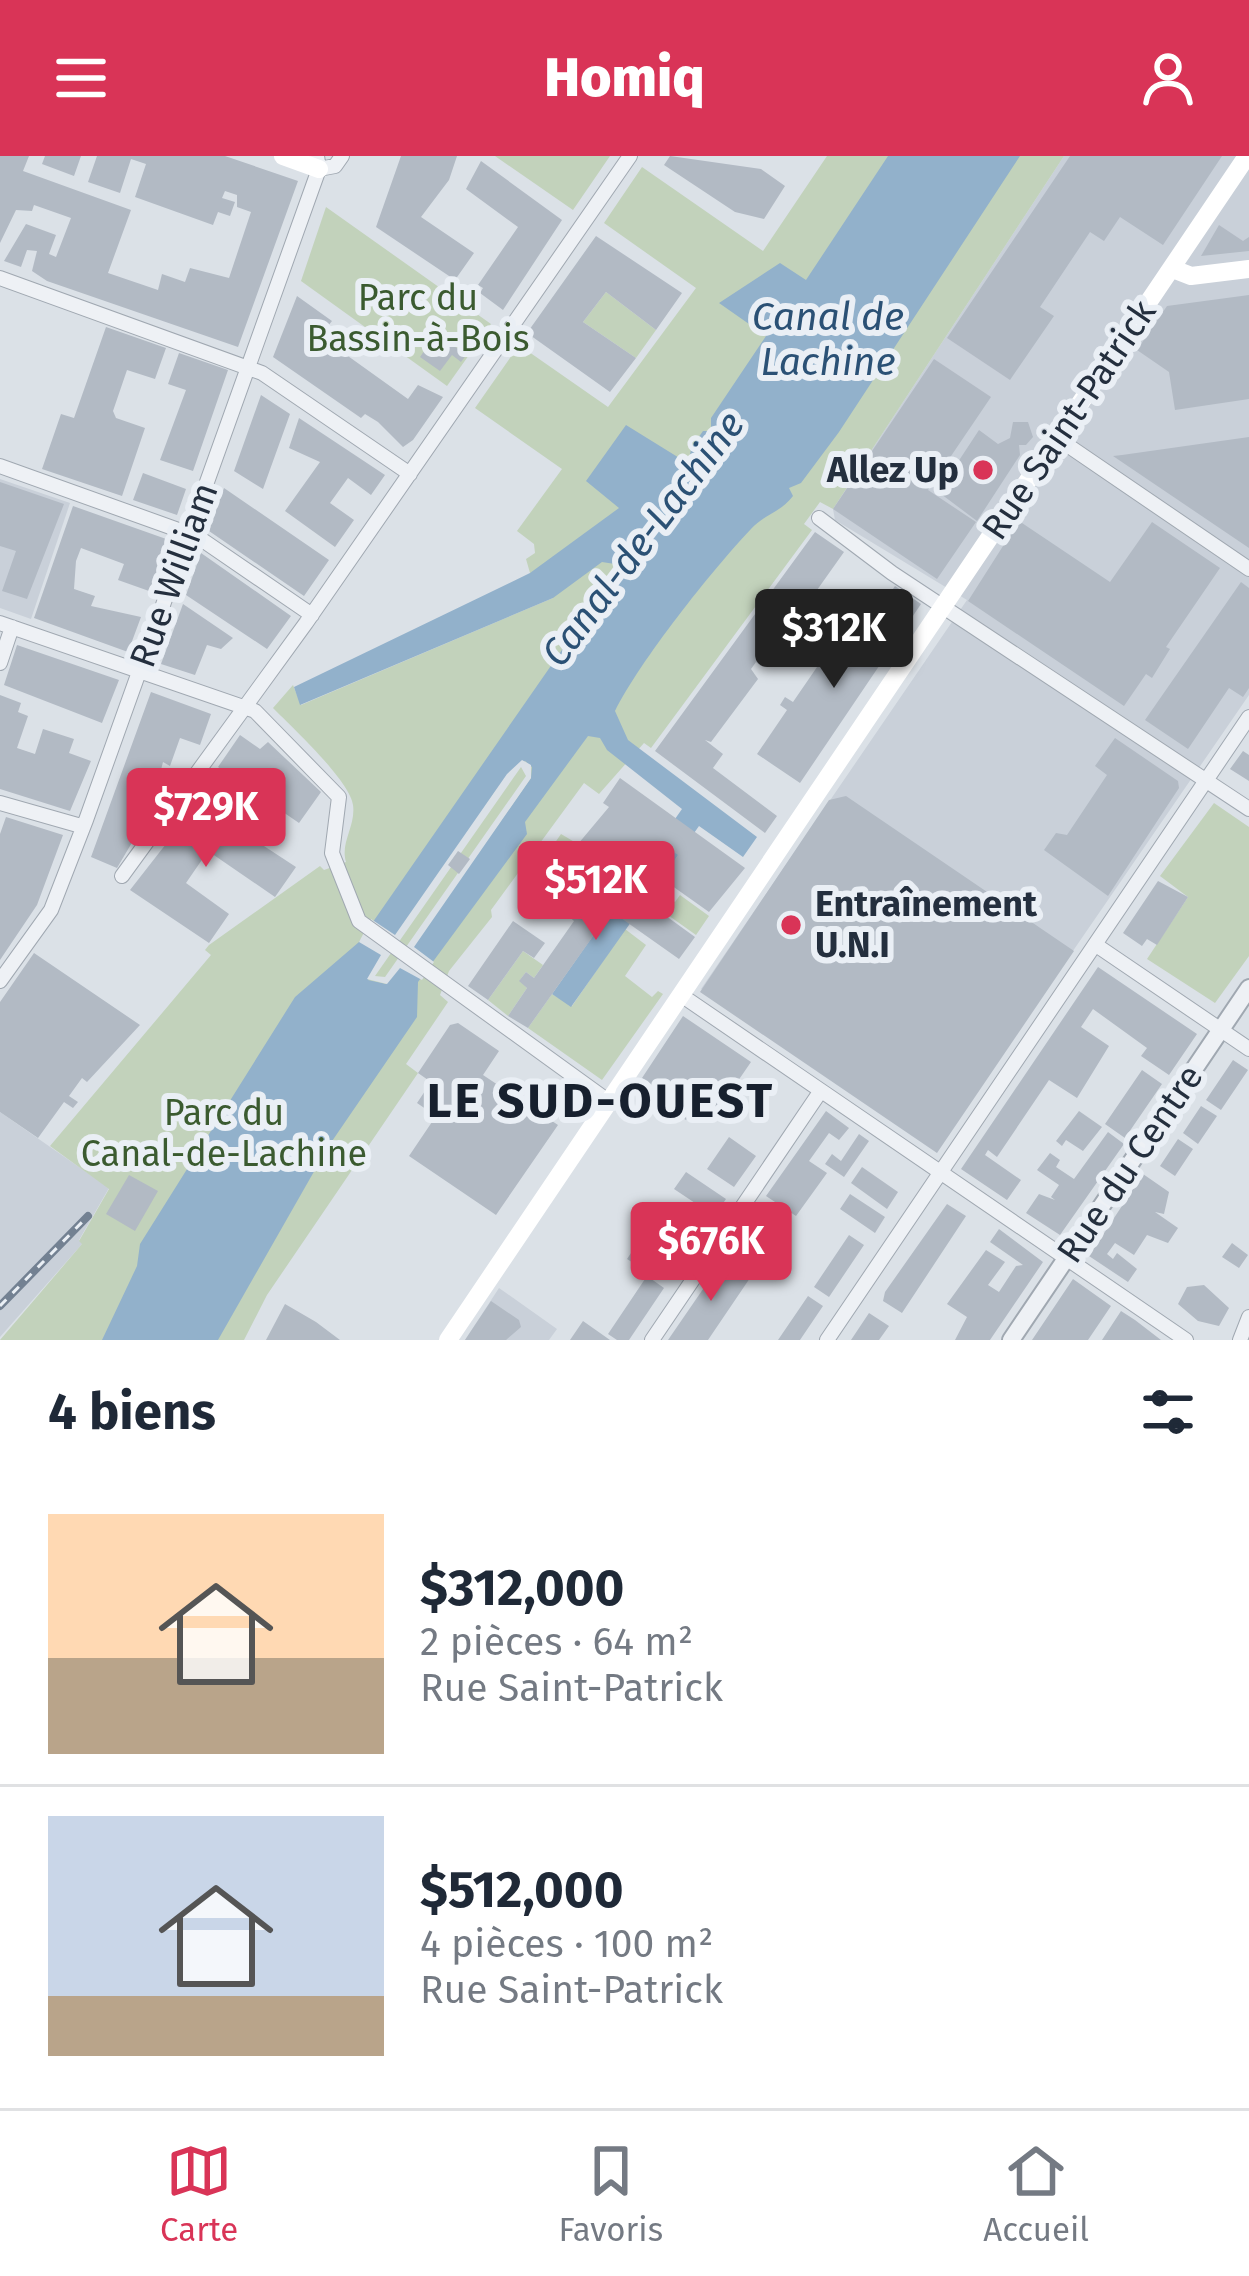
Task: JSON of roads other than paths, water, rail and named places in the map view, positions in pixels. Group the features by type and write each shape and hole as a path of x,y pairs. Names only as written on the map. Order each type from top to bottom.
{"main road":[{"path":"283,156 318,162"},
{"name":"Rue Saint-Patrick","path":"448,1340 1247,156"},
{"path":"1172,269 1191,276 1249,268"}],"street":[{"path":"318,162 335,166 342,156"},
{"path":"122,876 312,615 630,156"},
{"name":"Rue William","path":"0,981 51,910 318,162"},
{"path":"0,278 248,367 410,474"},
{"path":"1058,438 1249,569"},
{"path":"0,466 188,533 312,615"},
{"path":"819,518 1249,809"},
{"path":"0,663 6,625 245,707 267,720 339,796 332,853 355,913 366,928 608,1101"},
{"path":"827,1340 1249,718"},
{"path":"1,806 81,826"},
{"path":"1096,945 1249,1049"},
{"name":"Rue du Centre","path":"1011,1340 1249,988"},
{"path":"681,995 1186,1340"},
{"path":"652,1340 820,1091"},
{"path":"1240,1340 1249,1317"}],"water":[{"name":"Canal de Lachine","path":"888,156 1020,156 839,432 801,483 789,488 793,496 756,524 717,568 659,642 615,711 628,740 757,837 743,857 699,826 571,1007 552,994 682,809 607,750 600,738 588,736 525,822 527,834 418,982 417,1017 328,1147 218,1340 102,1340 137,1266 140,1244 295,997 359,942 621,565 602,562 553,598 300,705 294,687 530,573 619,508 586,481 626,425 689,464 691,448 703,431 711,431 711,418 766,336 719,303 780,263 806,280","holes":["525,761 532,767 531,778 386,984 368,980 497,789"]}],"railway":[{"path":"0,1306 88,1216"}],"place":[{"name":"Allez Up","path":"983,470"},
{"name":"Entraînement U.N.I","path":"791,925"}],"district":[{"name":"LE SUD-OUEST","path":"601,1101"}],"park label":[{"name":"Parc du Bassin-à-Bois","path":"418,318"},
{"name":"Parc du Canal-de-Lachine","path":"224,1134"}],"water label":[{"name":"Canal-de-Lachine","path":"643,539"}]}
